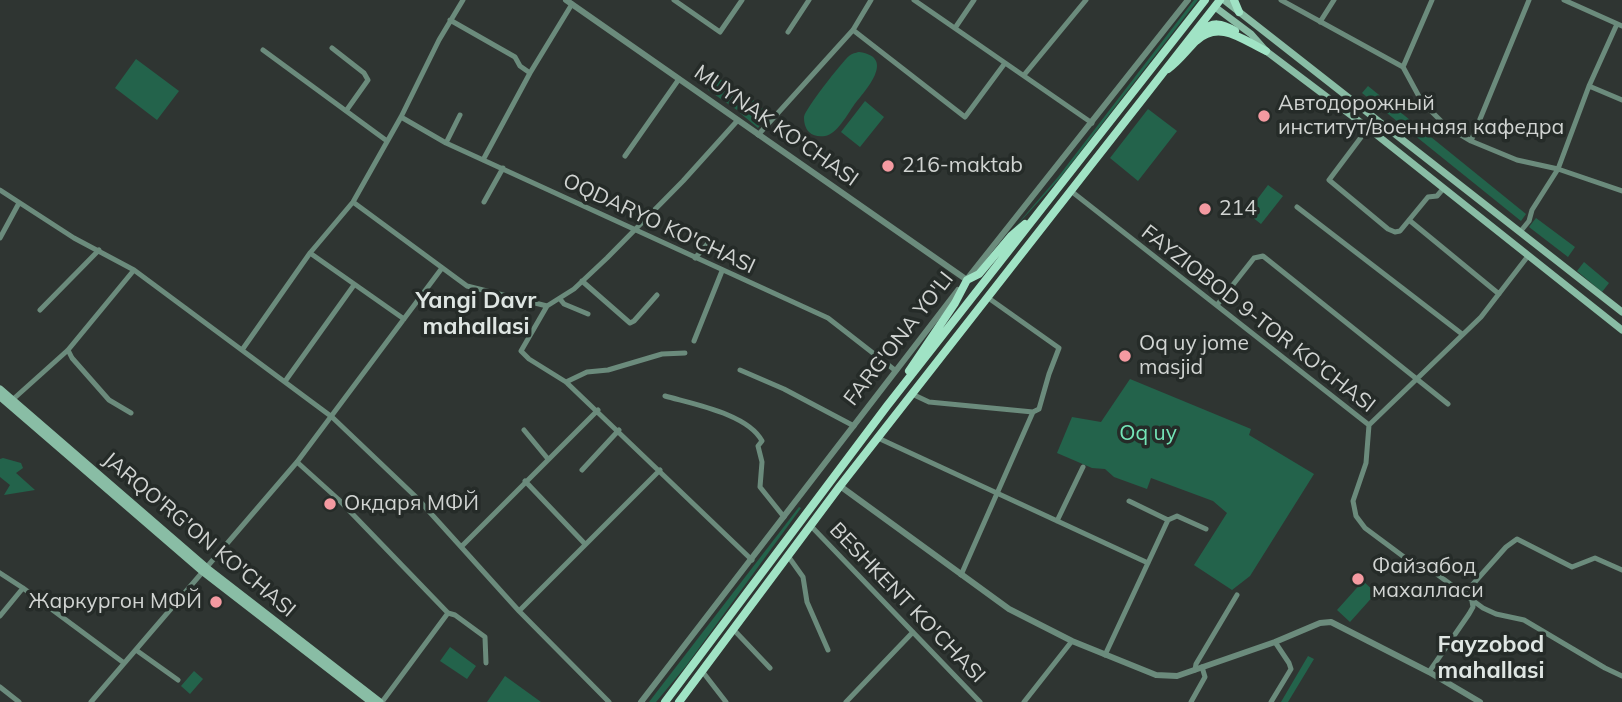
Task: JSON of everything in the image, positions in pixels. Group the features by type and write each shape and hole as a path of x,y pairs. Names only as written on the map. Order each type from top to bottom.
{"main road":[{"name":"FARG'ONA YO'LI","path":"666,700 887,406 1205,0"},
{"path":"1234,0 1239,12"},
{"name":"FARG'ONA YO'LI","path":"679,702 840,486 1217,2"},
{"path":"1217,2 1239,12 1622,312"},
{"path":"1217,2 1266,51"},
{"path":"1160,75 1211,24 1226,25 1266,51 1368,128 1622,330"},
{"path":"1478,217 1487,206"},
{"path":"887,406 923,347 955,303 967,280 979,274 1011,236 1038,213"},
{"name":"JARQO'RG'ON KO'CHASI","path":"0,389 10,402 205,570 371,702"},
{"name":"JARQO'RG'ON KO'CHASI","path":"0,397 10,402"},
{"name":"JARQO'RG'ON KO'CHASI","path":"205,570 381,702"}],"street":[{"path":"242,350 310,253 353,202 463,0"},
{"path":"483,160 530,73 572,4 582,0"},
{"path":"674,0 720,32 742,0"},
{"path":"788,32 809,0"},
{"path":"758,135 853,30 872,0"},
{"path":"914,0 1091,123"},
{"path":"956,28 974,0"},
{"path":"1024,75 1086,0"},
{"name":"FARG'ONA YO'LI","path":"641,702 853,426 1188,0"},
{"path":"1281,0 1403,67 1422,102 1446,126 1471,141 1517,160 1558,169 1622,191"},
{"path":"1320,22 1334,0"},
{"path":"1403,67 1432,0"},
{"path":"1471,141 1529,0"},
{"path":"1520,232 1558,169 1589,86 1620,24 1564,0"},
{"name":"MUYNAK KO'CHASI","path":"572,4 967,280"},
{"path":"450,20 515,57 530,73"},
{"path":"853,30 965,117 1005,63"},
{"path":"332,48 365,74 368,80 346,111"},
{"path":"263,50 387,141"},
{"path":"625,156 679,79"},
{"path":"1589,86 1622,100"},
{"path":"446,143 460,115"},
{"name":"OQDARYO KO'CHASI","path":"401,117 446,143 828,318 896,371"},
{"path":"738,120 683,181 582,281 547,306 521,351 566,382 752,560"},
{"path":"1368,128 1329,180 1388,229 1395,232 1400,230 1428,197 1437,196 1443,189"},
{"path":"484,202 503,168"},
{"path":"0,190 19,204 134,270 286,380 332,417 416,497 519,611 608,702"},
{"name":"FAYZIOBOD 9-TOR KO'CHASI","path":"1071,191 1370,425 1366,463 1353,501 1356,516 1365,528 1404,557 1423,564 1465,593 1472,601 1496,614 1524,620 1622,676"},
{"path":"353,202 467,286 547,306"},
{"path":"0,238 19,204"},
{"path":"1297,207 1462,334"},
{"path":"1409,220 1499,294"},
{"path":"695,258 711,240"},
{"path":"40,310 99,250"},
{"path":"310,253 404,319"},
{"path":"1217,305 1254,258 1263,256 1448,404"},
{"path":"1370,425 1481,317 1528,256"},
{"path":"91,702 298,462 442,268"},
{"path":"10,402 68,350 134,270"},
{"path":"694,341 722,271"},
{"path":"582,281 630,323 657,296"},
{"path":"286,380 354,285"},
{"path":"912,394 929,402 1033,412 1039,409 1059,348 987,297"},
{"path":"560,299 564,304 589,314"},
{"path":"68,350 79,367 109,400 131,413"},
{"path":"566,382 587,372 608,370 662,354 685,353"},
{"path":"740,370 853,426"},
{"path":"666,396 746,423 761,437 758,446 762,463 760,486 784,517"},
{"path":"462,546 598,411"},
{"path":"961,575 1033,412"},
{"path":"524,430 548,459"},
{"path":"582,470 619,430"},
{"path":"877,438 1148,563"},
{"path":"298,462 338,499 448,613 455,615 485,637 486,663"},
{"path":"1057,521 1083,467"},
{"path":"519,611 660,470"},
{"path":"525,481 585,544"},
{"path":"840,486 1009,610 1105,655 1160,676 1174,677 1275,642 1320,623 1331,622 1429,672 1480,702"},
{"path":"1129,501 1168,520"},
{"path":"1105,655 1168,520 1177,516 1206,529"},
{"name":"BESHKENT KO'CHASI","path":"810,526 980,702"},
{"path":"1465,593 1506,547 1517,539 1572,567 1595,558 1622,570"},
{"path":"788,556 803,578 807,602 828,650"},
{"path":"0,573 124,663"},
{"path":"0,616 23,588"},
{"path":"1191,702 1205,677 1196,664 1237,595"},
{"path":"1429,672 1474,607 1472,601"},
{"path":"381,702 448,613"},
{"path":"733,629 770,668"},
{"path":"846,702 913,632"},
{"path":"1024,702 1073,641"},
{"path":"1271,702 1291,669 1275,642"},
{"path":"136,650 178,680"},
{"path":"702,671 726,702"},
{"path":"0,687 19,702"}],"green space":[{"path":"1194,0 1198,0 1060,178 1009,234 1058,177"},
{"path":"859,52 876,60 875,75 834,132 825,136 812,134 805,125 806,112 845,60"},
{"path":"136,59 179,91 157,120 115,88"},
{"path":"717,77 746,97 737,110 708,90"},
{"path":"1368,86 1526,214 1521,221 1362,93"},
{"path":"752,99 769,114 758,128 740,113"},
{"path":"865,101 884,117 860,147 841,132"},
{"path":"1148,109 1177,131 1138,181 1110,158"},
{"path":"1268,185 1283,196 1261,224 1247,213"},
{"path":"1536,218 1575,247 1568,257 1529,227"},
{"path":"1584,262 1609,283 1602,292 1577,271"},
{"name":"Oq uy","path":"1130,379 1251,429 1249,435 1314,474 1250,576 1232,590 1194,565 1227,513 1213,501 1151,478 1147,489 1114,477 1105,469 1092,468 1057,453 1072,417 1101,422"},
{"path":"0,459 21,463 23,468 16,473 35,490 4,495 10,485 0,477"},
{"path":"799,507 801,508 686,666 656,702 649,702"},
{"path":"1363,581 1376,593 1350,622 1337,610"},
{"path":"450,647 476,666 467,679 440,661"},
{"path":"1308,656 1314,659 1288,702 1281,702"},
{"path":"194,671 203,679 190,694 181,686"},
{"path":"505,676 541,702 487,702"}],"place":[{"name":"Автодорожный институт/военнаяя кафедра","path":"1264,116"},
{"name":"216-maktab","path":"888,166"},
{"name":"214","path":"1205,209"},
{"name":"Oq uy jome masjid","path":"1125,356"},
{"name":"Окдаря МФЙ","path":"330,504"},
{"name":"Файзабод махалласи","path":"1358,579"},
{"name":"Жаркургон МФЙ","path":"216,602"}],"district":[{"name":"Yangi Davr mahallasi","path":"476,314"},
{"name":"Fayzobod mahallasi","path":"1491,658"}]}
